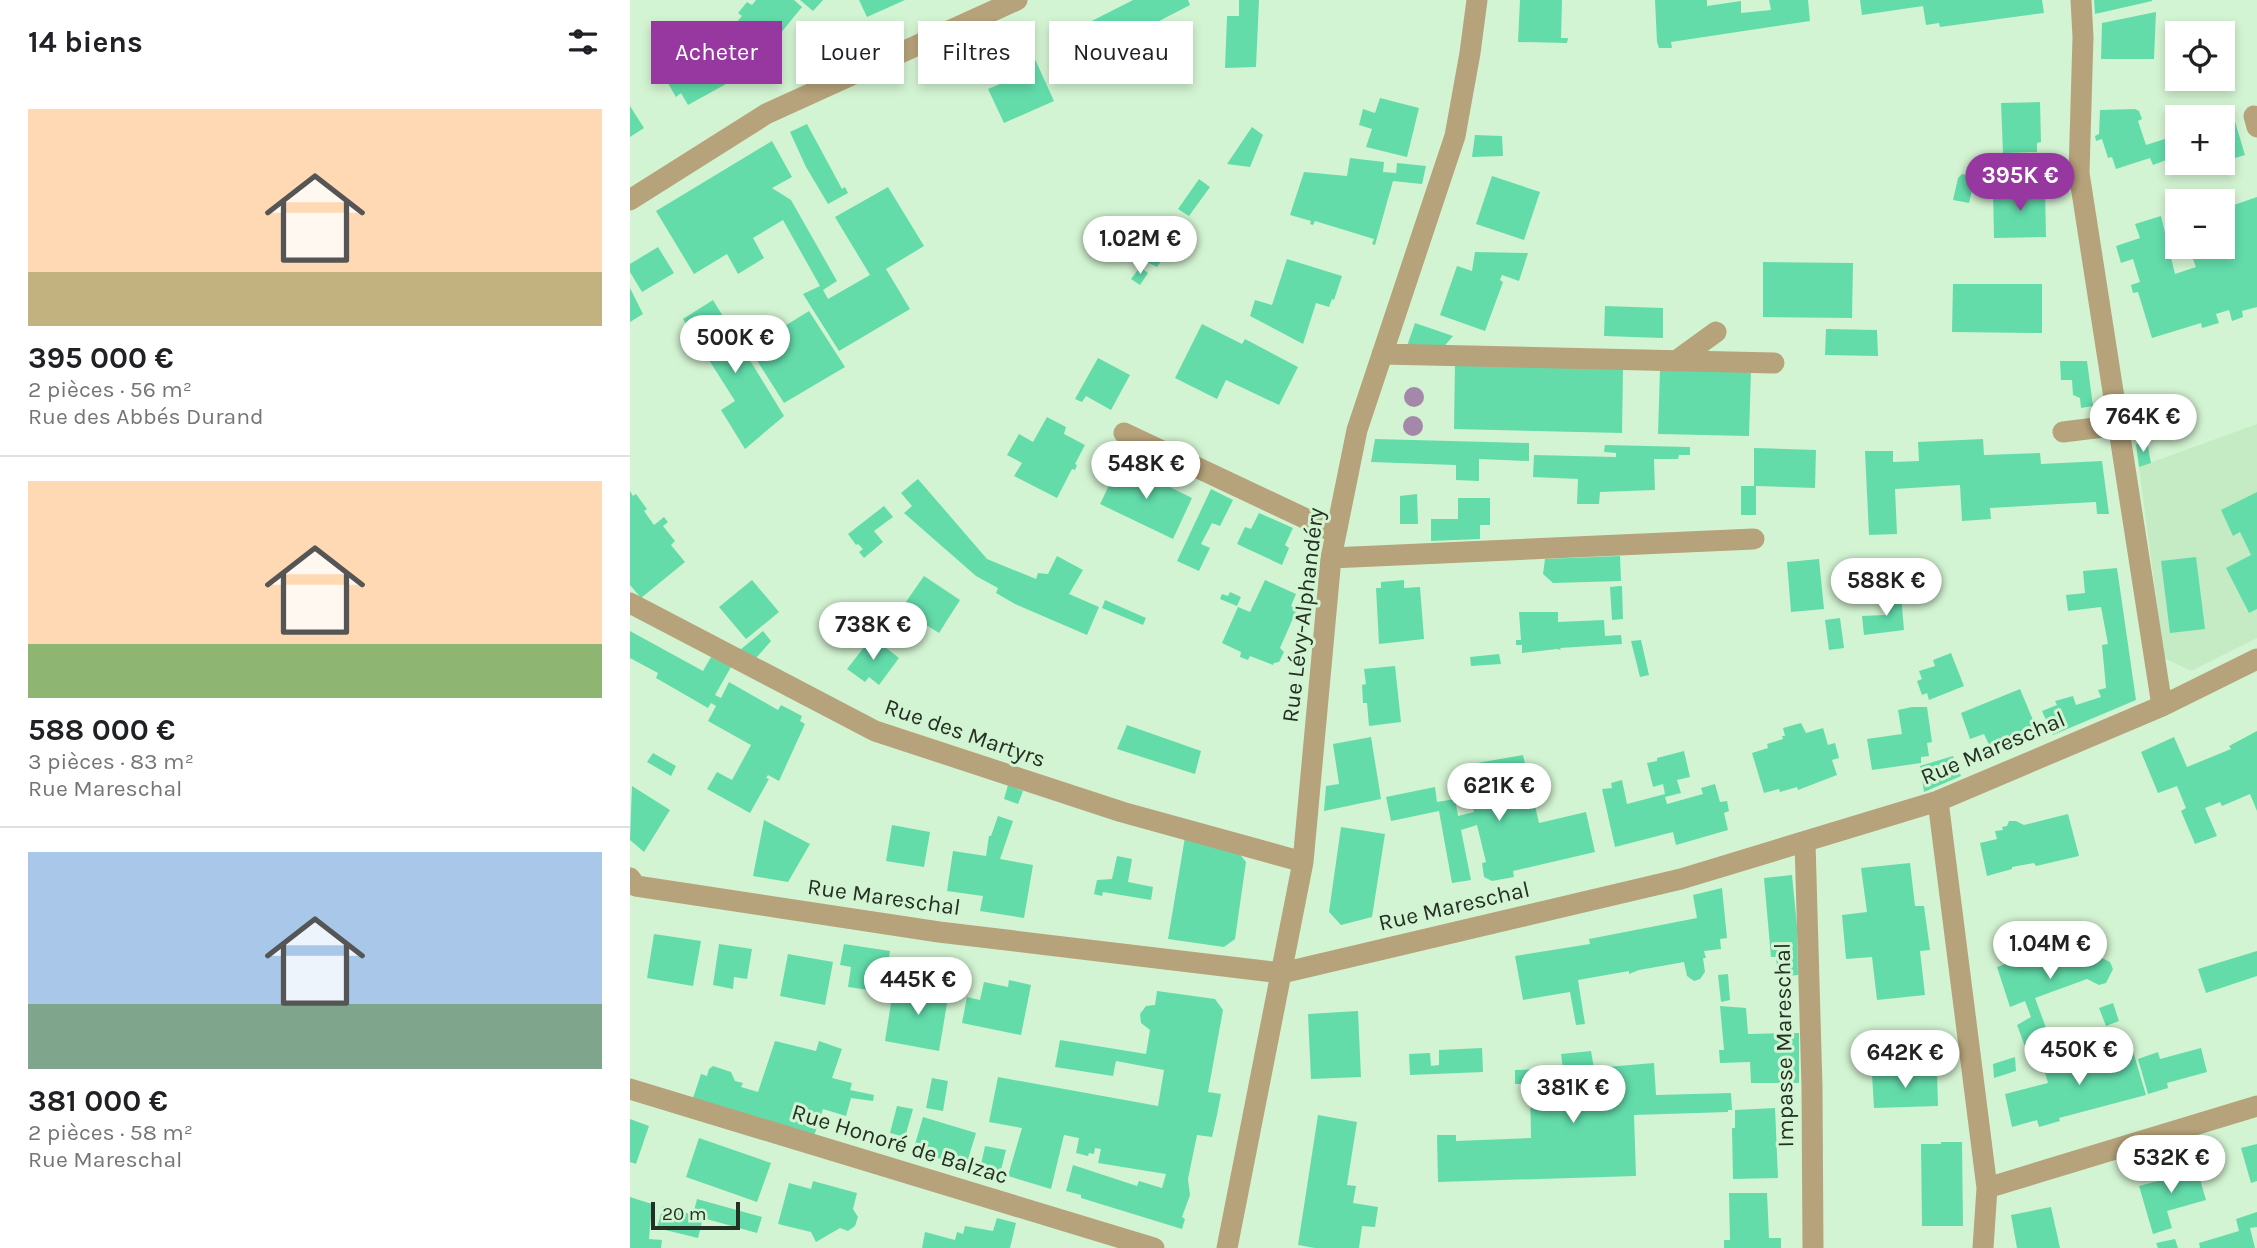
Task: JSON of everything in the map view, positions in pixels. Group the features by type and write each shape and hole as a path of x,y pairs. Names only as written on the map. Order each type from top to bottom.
{"street":[{"path":"630,200 766,114 1017,0"},
{"name":"Rue Lévy-Alphandéry","path":"1227,1248 1303,862 1331,558 1336,533 1357,430 1455,136 1477,0"},
{"path":"2081,0 2083,37 2079,173 2162,706"},
{"path":"1676,361 1716,332"},
{"path":"1382,354 1774,363"},
{"path":"2063,432 2119,425"},
{"path":"1125,433 1336,533"},
{"path":"1331,558 1754,539"},
{"name":"Rue des Martyrs","path":"630,603 875,731 1122,813 1303,862"},
{"name":"Rue Mareschal","path":"632,887 939,932 1282,973 1681,879 1938,801 2162,706 2257,659"},
{"path":"1938,801 1987,1188 1983,1248"},
{"name":"Impasse Mareschal","path":"1805,842 1812,1087 1813,1248"},
{"name":"Rue Honoré de Balzac","path":"630,1089 1154,1248"},
{"path":"1987,1188 2257,1107"}],"shaded area":[{"path":"2257,424 2257,638 2191,671 2164,658 2139,467"}],"building":[{"path":"756,0 794,0 802,7 782,32 782,21 738,21 742,16 738,13 747,2 752,5"},
{"path":"800,0 823,0 813,11"},
{"path":"859,0 905,0 867,17"},
{"path":"1133,0 1188,0 1190,5 1159,21 1092,21"},
{"path":"1239,0 1259,0 1256,67 1225,68 1227,16 1239,16"},
{"path":"1520,0 1562,0 1561,38 1568,38 1567,43 1518,42"},
{"path":"1655,0 1707,0 1707,6 1741,1 1741,13 1771,10 1769,0 1808,0 1810,21 1671,42 1672,48 1659,48"},
{"path":"1860,0 2042,0 2044,13 1940,27 1939,23 1926,25 1923,6 1862,15"},
{"path":"2094,0 2152,0 2152,1 2095,14"},
{"path":"2156,12 2154,59 2101,59 2102,23"},
{"path":"1035,59 1054,101 1004,123 988,89 1000,84 1035,84"},
{"path":"668,84 726,84 688,105 681,93 676,97"},
{"path":"1380,98 1419,108 1407,157 1366,147 1372,129 1359,125 1363,109 1375,113"},
{"path":"2040,102 2041,142 2037,143 2037,152 2003,153 2001,103"},
{"path":"630,106 644,128 630,137"},
{"path":"2100,110 2139,111 2142,119 2138,121 2146,145 2165,139 2165,160 2153,165 2150,158 2116,169 2112,157 2108,158 2102,139 2096,141"},
{"path":"2235,122 2245,155 2235,158"},
{"path":"807,124 842,189 845,187 848,193 828,204 806,167 790,132"},
{"path":"1252,127 1263,135 1250,167 1227,164"},
{"path":"1475,135 1502,136 1503,156 1472,157"},
{"path":"772,141 792,177 772,188 791,200 837,281 823,290 828,299 870,275 835,217 888,187 924,246 886,269 910,309 839,351 803,294 820,286 783,220 753,238 764,258 738,274 727,254 694,274 656,211"},
{"path":"1350,158 1384,162 1383,172 1396,173 1397,163 1426,166 1422,184 1393,181 1375,245 1372,244 1374,239 1315,221 1313,225 1310,224 1311,221 1290,215 1304,172 1347,176"},
{"path":"1962,174 1971,176 1974,182 1969,203 1953,200 1958,178"},
{"path":"1492,176 1540,192 1524,240 1476,224"},
{"path":"1199,179 1210,187 1189,216 1178,209"},
{"path":"2045,188 2046,237 1994,238 1993,189"},
{"path":"2257,197 2257,307 2242,311 2243,317 2232,321 2229,310 2216,314 2219,323 2202,328 2201,323 2152,338 2138,292 2133,293 2131,285 2140,282 2133,259 2121,263 2116,246 2140,238 2135,224 2161,216 2165,233 2165,259 2171,259 2175,274 2196,267 2193,259 2235,259 2235,205"},
{"path":"1168,225 1172,245 1157,267 1145,261 1139,234"},
{"path":"658,247 674,273 642,292 630,272 630,264"},
{"path":"1475,252 1528,253 1519,281 1502,275 1500,280 1503,282 1485,331 1440,315 1457,266 1472,271"},
{"path":"1287,259 1342,276 1329,307 1316,303 1303,344 1250,316 1255,300 1272,305"},
{"path":"1763,262 1853,263 1852,318 1763,317"},
{"path":"1140,267 1148,273 1140,285 1131,279"},
{"path":"1953,284 2042,284 2042,333 1952,332"},
{"path":"630,288 643,314 630,322"},
{"path":"713,300 784,416 745,449 721,410 735,401 683,319"},
{"path":"1605,306 1663,308 1663,338 1604,336"},
{"path":"809,311 845,367 784,403 749,348"},
{"path":"1415,323 1453,336 1441,350 1406,349"},
{"path":"1202,324 1242,344 1245,339 1298,367 1279,405 1226,380 1217,399 1175,378"},
{"path":"1826,329 1877,330 1878,356 1825,355"},
{"path":"1098,358 1130,375 1111,410 1086,396 1082,402 1075,399"},
{"path":"2060,361 2087,361 2093,406 2081,408 2080,398 2073,395 2072,380 2061,380"},
{"path":"1455,363 1623,369 1622,433 1454,429"},
{"path":"1660,369 1751,371 1749,436 1658,434"},
{"path":"1047,417 1066,427 1064,434 1085,445 1075,464 1075,470 1072,469 1057,498 1014,476 1022,463 1007,455 1019,434 1033,442"},
{"path":"1375,439 1529,443 1529,461 1479,459 1479,481 1456,480 1456,465 1371,462"},
{"path":"1983,439 1984,455 2040,453 2041,464 2102,461 2109,514 2097,514 2096,502 1990,508 1991,519 1962,521 1960,485 1895,489 1897,534 1869,535 1865,451 1893,451 1893,462 1919,461 1918,442"},
{"path":"2147,441 2151,463 2139,467 2136,444"},
{"path":"1605,445 1690,447 1690,455 1679,455 1678,459 1654,459 1655,490 1600,492 1599,504 1577,504 1578,479 1533,477 1534,455 1616,457 1616,453 1604,452"},
{"path":"1754,448 1816,450 1815,488 1756,486 1756,515 1741,515 1741,486 1754,486"},
{"path":"1120,463 1192,498 1173,539 1100,504"},
{"path":"918,479 987,559 1036,579 1038,573 1048,574 1057,556 1083,570 1069,594 1099,607 1087,635 996,593 998,588 976,576 904,513 912,506 901,493"},
{"path":"1211,489 1233,500 1220,526 1212,523 1201,544 1210,548 1199,571 1177,561"},
{"path":"630,491 633,496 636,494 647,509 644,511 654,525 664,517 668,522 663,526 675,541 671,545 685,562 641,598 630,585"},
{"path":"2257,492 2257,609 2249,613 2226,568 2251,555 2240,532 2233,536 2221,510"},
{"path":"1417,494 1418,524 1400,524 1400,496"},
{"path":"1458,498 1490,498 1490,525 1480,525 1480,539 1431,541 1431,519 1458,519"},
{"path":"884,506 893,517 874,531 883,542 864,558 859,552 863,549 856,545 848,534"},
{"path":"1259,513 1293,528 1285,545 1289,548 1282,565 1237,544 1245,527 1251,529"},
{"path":"1620,556 1621,581 1553,583 1543,574 1545,559"},
{"path":"2196,557 2205,629 2170,633 2161,561"},
{"path":"1819,559 1824,609 1791,612 1787,562"},
{"path":"2117,568 2136,700 2053,735 2042,711 2057,705 2055,701 2073,696 2076,705 2101,697 2098,690 2106,688 2102,645 2108,644 2101,607 2068,611 2066,595 2085,593 2083,571"},
{"path":"924,576 960,600 939,633 901,609"},
{"path":"752,580 779,612 746,639 719,607"},
{"path":"1265,580 1296,594 1291,606 1297,609 1280,648 1284,652 1279,662 1273,665 1250,656 1248,660 1240,657 1241,652 1222,643 1238,607 1250,612"},
{"path":"1404,580 1404,588 1420,587 1424,639 1379,644 1376,588 1381,588 1381,582"},
{"path":"1622,586 1623,619 1612,620 1610,587"},
{"path":"1230,592 1241,597 1237,606 1220,599 1222,594 1228,596"},
{"path":"1901,596 1904,630 1864,635 1862,616 1885,615 1884,597"},
{"path":"1105,600 1146,618 1143,625 1102,608"},
{"path":"1519,612 1558,612 1558,622 1604,620 1605,636 1621,635 1622,644 1522,653 1522,645 1516,645 1516,640 1521,640"},
{"path":"1840,618 1844,648 1829,650 1825,620"},
{"path":"630,631 703,671 711,657 731,667 715,695 721,698 729,682 778,710 781,705 802,716 800,721 805,724 779,781 768,775 766,778 769,779 750,813 707,789 717,772 732,780 751,745 708,721 716,706 711,703 708,708 656,678 658,673 630,658"},
{"path":"763,631 771,641 756,658 740,650"},
{"path":"872,637 899,658 879,685 869,677 865,682 847,669"},
{"path":"1641,640 1649,675 1640,677 1631,641"},
{"path":"1951,653 1964,686 1929,700 1927,693 1922,695 1917,681 1922,679 1919,671 1935,666 1933,660"},
{"path":"1499,654 1501,664 1471,666 1470,657"},
{"path":"1395,666 1401,722 1369,726 1367,703 1363,703 1362,685 1366,684 1364,669"},
{"path":"2020,689 2035,725 1989,745 1984,734 1970,739 1961,713"},
{"path":"1927,707 1932,742 1927,743 1929,756 1921,757 1921,763 1872,770 1867,739 1902,734 1898,710"},
{"path":"1801,723 1806,733 1823,728 1828,745 1835,743 1839,758 1832,760 1837,775 1798,790 1797,787 1764,793 1752,753 1783,739 1783,728"},
{"path":"1127,725 1201,751 1195,774 1117,749"},
{"path":"2257,731 2257,811 2250,794 2222,806 2220,802 2205,808 2217,836 2195,844 2181,811 2186,808 2177,786 2158,793 2141,752 2174,737 2187,767 2231,749 2229,746"},
{"path":"1371,737 1381,799 1324,811 1326,786 1339,784 1333,744"},
{"path":"1684,751 1690,777 1677,780 1681,793 1665,797 1667,804 1703,794 1701,788 1715,784 1720,802 1727,801 1729,811 1724,813 1728,830 1676,845 1673,832 1615,847 1602,789 1612,788 1611,783 1622,780 1627,804 1665,794 1663,784 1653,787 1647,763"},
{"path":"653,753 676,766 671,776 647,762"},
{"path":"1523,755 1539,823 1586,812 1595,852 1513,871 1514,877 1492,881 1484,877 1482,863 1486,862 1477,825 1461,830 1471,880 1452,883 1439,811 1391,821 1386,797 1435,787 1437,802 1455,799 1458,816 1474,812 1466,778 1480,775 1477,763"},
{"path":"1953,756 1961,776 1924,792 1920,766"},
{"path":"1008,785 1023,791 1018,804 1004,799"},
{"path":"632,786 670,810 644,852 630,840"},
{"path":"2068,814 2079,856 2036,866 2034,863 2012,867 1987,876 1980,843 1997,839 1995,831 2003,830 2002,827 2007,826 2009,821 2024,825"},
{"path":"998,816 1013,821 1000,859 1033,865 1024,918 980,911 983,896 947,891 953,851 986,856 989,836"},
{"path":"764,820 810,844 788,882 753,876"},
{"path":"892,825 930,832 924,867 886,861"},
{"path":"1341,827 1385,834 1372,917 1341,925 1329,912"},
{"path":"1185,837 1238,852 1246,862 1235,939 1224,947 1168,939"},
{"path":"1117,856 1132,859 1128,882 1153,887 1151,900 1103,892 1102,896 1094,894 1097,880 1112,879"},
{"path":"1910,863 1915,906 1924,906 1930,950 1920,951 1925,995 1877,1000 1872,957 1846,959 1842,915 1867,912 1861,868"},
{"path":"1792,875 1798,975 1778,977 1776,957 1771,957 1764,878"},
{"path":"1722,888 1727,938 1720,939 1721,949 1704,951 1705,972 1700,979 1694,981 1687,976 1684,962 1629,974 1629,971 1578,980 1585,1024 1576,1025 1570,992 1523,1000 1515,956 1590,944 1589,939 1697,918 1693,895"},
{"path":"654,934 701,941 693,986 647,978"},
{"path":"2075,934 2088,940 2095,957 2110,962 2113,969 2106,983 2099,985 2087,979 2035,998 2052,1044 2027,1052 2017,1025 2031,1017 2025,1001 2010,1007 1997,967 2068,942 2067,937"},
{"path":"719,944 752,949 747,979 734,977 733,989 713,985"},
{"path":"844,944 890,951 883,992 848,987 851,967 840,965"},
{"path":"2257,951 2257,976 2206,993 2198,969"},
{"path":"788,954 833,962 825,1005 780,996"},
{"path":"1728,974 1730,1000 1721,1002 1718,975"},
{"path":"1009,980 1031,985 1021,1035 962,1023 967,997 980,1000 984,982 1008,987"},
{"path":"901,983 949,992 939,1051 885,1041 891,1003 897,1003"},
{"path":"1157,991 1215,999 1223,1010 1208,1092 1221,1094 1212,1137 1197,1135 1188,1179 1190,1195 1182,1217 1185,1219 1182,1229 1066,1191 1073,1165 1137,1186 1139,1181 1162,1188 1166,1174 1098,1163 1101,1149 1095,1148 1094,1154 1089,1153 1088,1156 1076,1153 1079,1138 1064,1135 1051,1189 1008,1176 1022,1128 989,1122 998,1077 1158,1106 1164,1070 1116,1061 1113,1076 1055,1067 1060,1040 1146,1054 1150,1030 1141,1023 1140,1014 1146,1006 1155,1005"},
{"path":"2113,1003 2119,1021 2106,1026 2099,1008"},
{"path":"1720,1006 1746,1008 1748,1034 1799,1033 1799,1083 1751,1083 1750,1062 1720,1063 1719,1050 1724,1050"},
{"path":"1358,1011 1361,1077 1311,1079 1308,1014"},
{"path":"1944,1038 1952,1038 1953,1050 1945,1050"},
{"path":"775,1041 816,1051 819,1041 842,1049 832,1078 852,1083 850,1090 874,1095 873,1101 851,1098 846,1116 823,1109 814,1136 693,1098 701,1074 707,1076 713,1066 731,1072 735,1081 743,1083 741,1087 758,1092"},
{"path":"2130,1041 2146,1095 2059,1118 2060,1121 2039,1127 2037,1120 2012,1127 2005,1094 2048,1083 2043,1066"},
{"path":"1482,1048 1483,1072 1410,1075 1409,1054 1430,1053 1431,1066 1439,1065 1439,1050"},
{"path":"2201,1048 2207,1072 2167,1083 2168,1088 2148,1094 2138,1059 2158,1052 2160,1059"},
{"path":"1591,1051 1594,1068 1654,1063 1656,1095 1731,1093 1732,1110 1634,1115 1636,1176 1438,1182 1437,1135 1456,1135 1456,1141 1531,1138 1530,1084 1515,1084 1515,1070 1563,1069 1561,1054"},
{"path":"2015,1057 2016,1071 1994,1078 1993,1064"},
{"path":"1937,1071 1938,1106 1874,1108 1872,1074"},
{"path":"932,1078 948,1081 943,1111 926,1108"},
{"path":"897,1106 913,1109 905,1137 890,1133"},
{"path":"1775,1108 1778,1178 1733,1179 1732,1128 1735,1128 1735,1110"},
{"path":"1318,1115 1357,1122 1347,1185 1356,1186 1353,1203 1378,1207 1375,1227 1362,1226 1359,1248 1315,1248 1298,1245"},
{"path":"923,1117 976,1133 966,1166 913,1151"},
{"path":"630,1119 649,1126 636,1164 630,1162"},
{"path":"699,1138 771,1163 757,1202 686,1177"},
{"path":"1962,1142 1963,1226 1922,1226 1921,1144"},
{"path":"2257,1144 2257,1181 2251,1183 2241,1148"},
{"path":"985,1146 1006,1150 1000,1174 980,1169"},
{"path":"2195,1162 2206,1200 2167,1211 2172,1228 2153,1234 2139,1186 2162,1180 2160,1172"},
{"path":"813,1181 857,1193 853,1209 858,1217 855,1226 848,1231 840,1228 816,1242 811,1232 778,1224 789,1183 811,1189"},
{"path":"1729,1193 1767,1193 1769,1238 1781,1238 1781,1248 1724,1248 1724,1240 1730,1240"},
{"path":"630,1197 652,1204 649,1239 662,1240 661,1248 630,1248"},
{"path":"697,1199 762,1217 757,1233 703,1218 698,1238 657,1228 663,1206 693,1215"},
{"path":"2051,1207 2060,1248 2017,1248 2011,1215"},
{"path":"2257,1212 2257,1227 2250,1228 2255,1248 2200,1248 2199,1243 2239,1231 2236,1219"},
{"path":"997,1218 1016,1223 1010,1248 922,1248 925,1232 955,1240 957,1232 963,1234 965,1226 993,1231"},
{"path":"2175,1239 2178,1248 2158,1248 2156,1243"}]}
